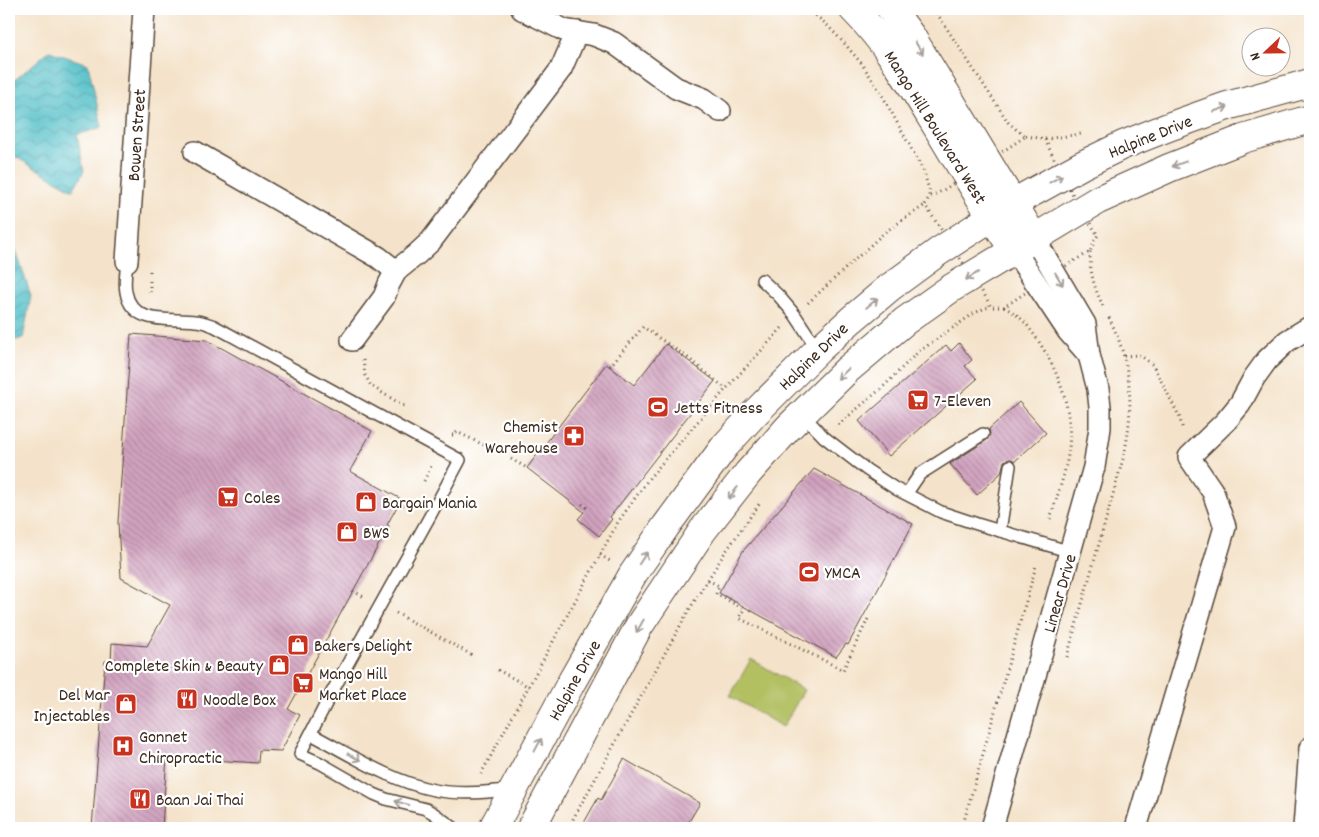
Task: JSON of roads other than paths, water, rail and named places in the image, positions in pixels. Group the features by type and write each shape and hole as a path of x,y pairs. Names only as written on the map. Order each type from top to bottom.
{"main road":[{"name":"Mango Hill Boulevard West","path":"853,9 882,41 1024,244"},
{"name":"Mango Hill Boulevard West","path":"891,9 912,36 1002,210"},
{"name":"Halpine Drive","path":"493,828 572,680 628,582 666,526 725,446 818,350 851,320 914,270 1002,210 1082,165 1171,126 1227,106 1310,83"},
{"name":"Halpine Drive","path":"530,828 639,626 661,592 714,516 748,474 802,414 847,370 905,321 950,289 1098,200 1169,168 1243,139 1310,119"}],"street":[{"name":"Bowen Street","path":"127,261 144,9"},
{"path":"522,9 564,30 594,35 614,43 676,88 704,99 720,111"},
{"path":"355,337 384,297 396,271 431,241 561,69 577,32"},
{"path":"195,152 378,257 396,271"},
{"name":"Linear Drive","path":"992,828 1094,467 1100,428 1098,388 1089,355 1068,330 1024,244"},
{"path":"1136,828 1225,526 1213,492 1189,457 1226,421 1240,404 1254,378 1267,360 1287,341 1310,327"},
{"path":"1304,828 1310,748"}],"lane":[{"path":"127,261 126,292 130,304 138,313 153,318 197,321 214,326 460,460 332,692 300,754 374,794 434,813 454,828"},
{"path":"762,280 795,315 818,350"},
{"path":"802,414 824,437 867,470 896,489 941,512 1071,552"},
{"path":"907,494 920,474 983,434"},
{"path":"1000,531 1010,466"},
{"path":"311,734 384,773 433,789 449,792 486,793 515,788"}],"water":[{"path":"49,51 88,64 102,127 77,135 84,171 73,190 9,153 9,85"},
{"path":"9,245 16,251 31,296 23,338 9,342"}],"place":[{"name":"7-Eleven","path":"918,400"},
{"name":"Jetts Fitness","path":"658,407"},
{"name":"Chemist Warehouse","path":"574,436"},
{"name":"Coles","path":"228,497"},
{"name":"Bargain Mania","path":"366,502"},
{"name":"BWS","path":"347,532"},
{"name":"YMCA","path":"809,572"},
{"name":"Bakers Delight","path":"298,645"},
{"name":"Complete Skin & Beauty","path":"279,665"},
{"name":"Mango Hill Market Place","path":"303,683"},
{"name":"Noodle Box","path":"187,699"},
{"name":"Del Mar Injectables","path":"126,704"},
{"name":"Gonnet Chiropractic","path":"123,746"},
{"name":"Baan Jai Thai","path":"140,799"}]}
